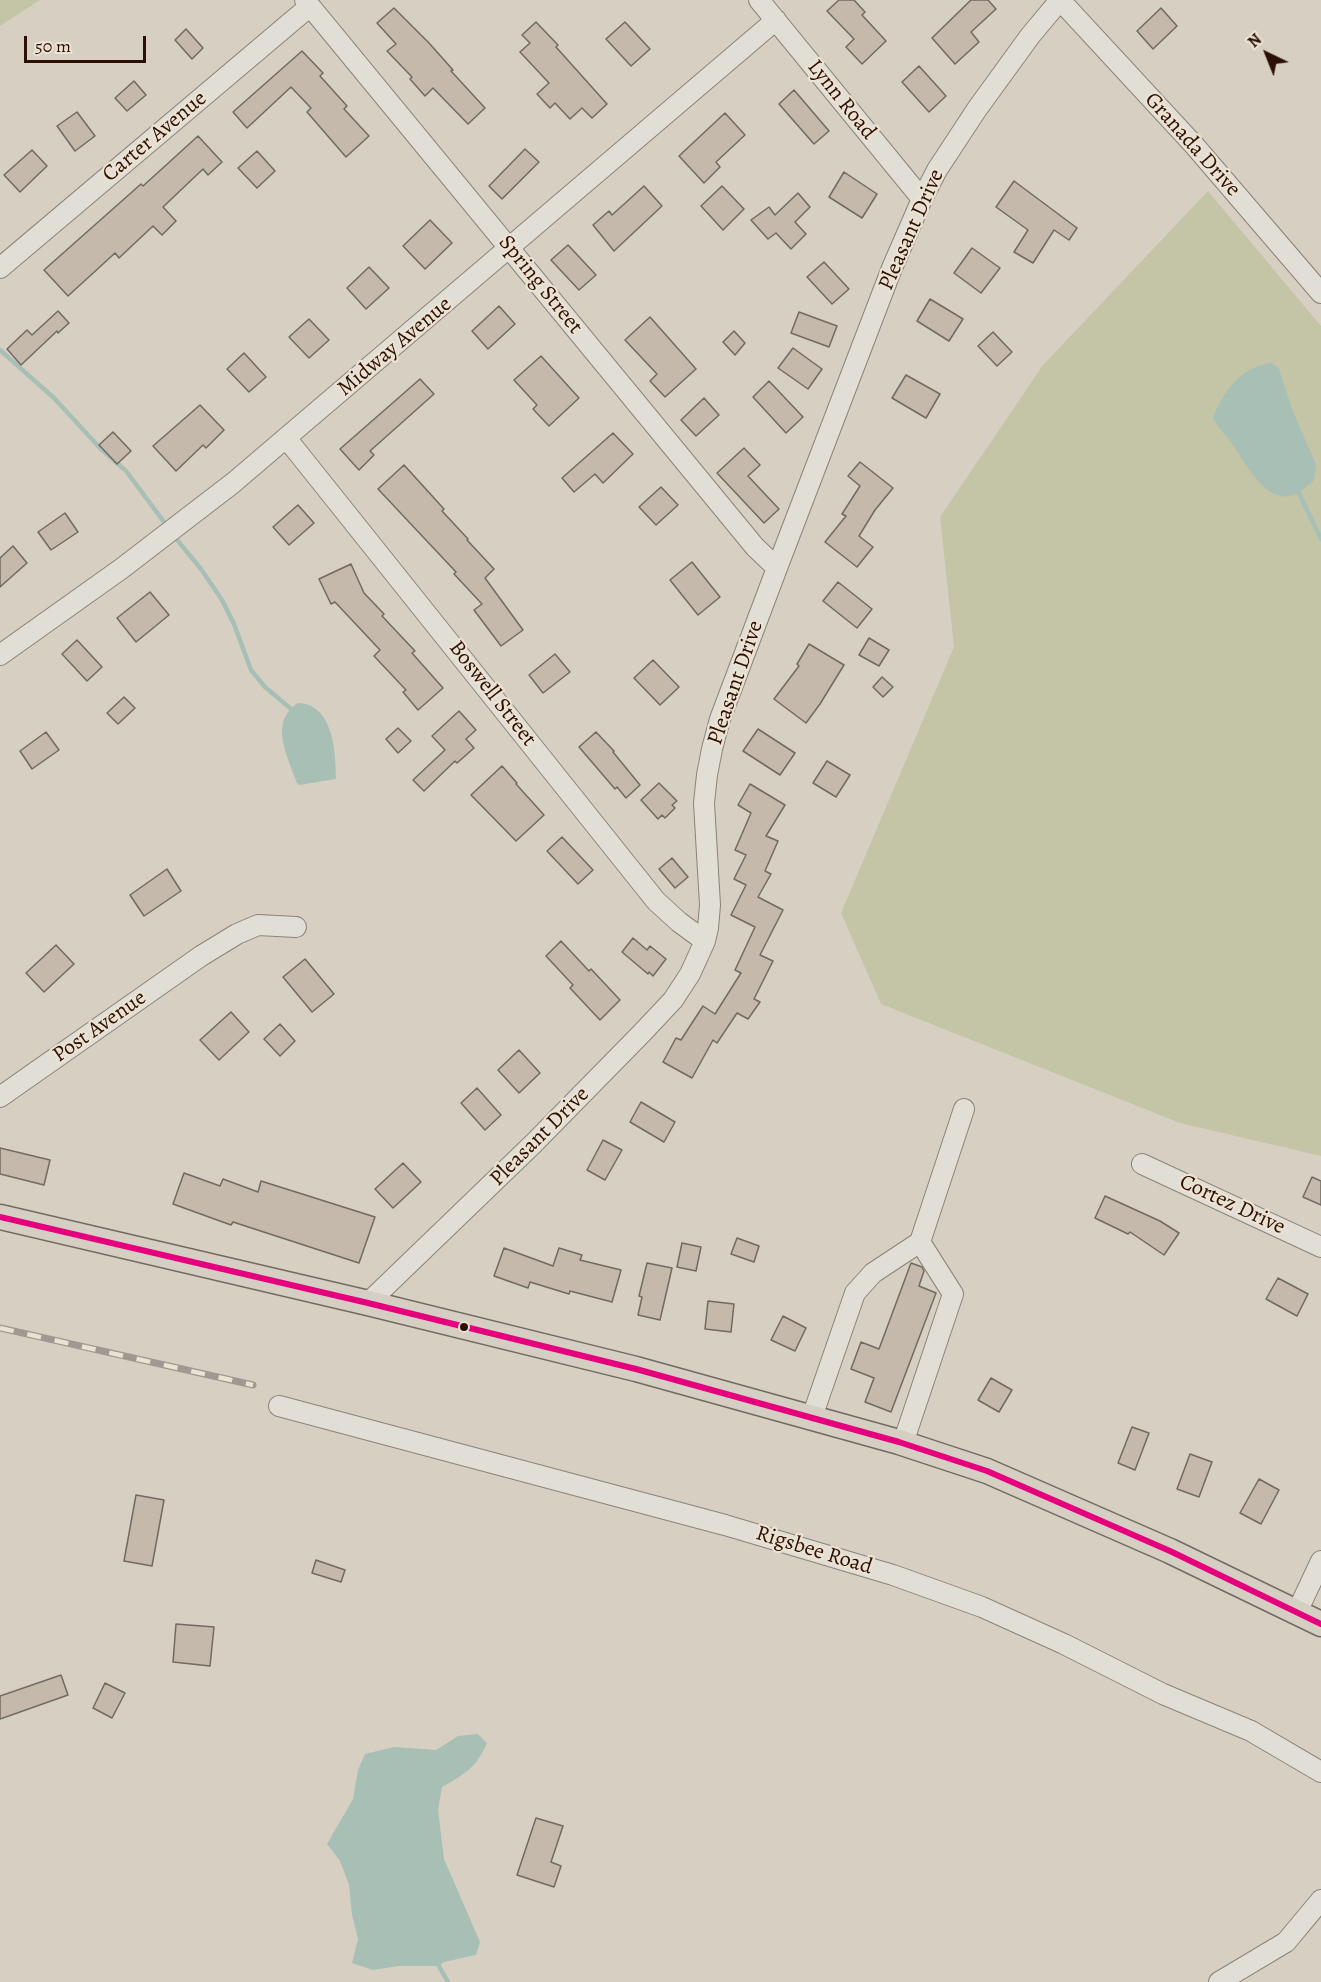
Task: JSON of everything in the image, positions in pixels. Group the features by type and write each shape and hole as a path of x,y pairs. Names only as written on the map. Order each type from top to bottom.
{"main road":[{"path":"0,1217 368,1303 636,1369 903,1443 987,1471 1170,1551 1321,1624"}],"street":[{"name":"Lynn Road","path":"759,0 922,199"},
{"name":"Pleasant Drive","path":"368,1303 533,1144 662,1012 690,974 705,940 710,905 704,802 707,775 720,719 777,568 892,268 922,199 977,109 1030,36 1060,0"},
{"name":"Granada Drive","path":"1060,0 1194,145 1321,293"},
{"name":"Spring Street","path":"307,3 755,547 777,568"},
{"name":"Carter Avenue","path":"0,268 307,3"},
{"name":"Midway Avenue","path":"0,655 157,542 287,439 776,20"},
{"name":"Boswell Street","path":"287,439 656,901 679,922 705,940"},
{"name":"Post Avenue","path":"0,1097 201,956 237,934 258,925 296,927"},
{"path":"812,1417 855,1293 873,1273 920,1242 964,1109"},
{"name":"Cortez Drive","path":"1142,1164 1321,1247"},
{"path":"903,1443 953,1294 920,1242"},
{"name":"Rigsbee Road","path":"279,1406 725,1525 893,1575 982,1607 1064,1644 1162,1694 1251,1731 1321,1772"},
{"path":"1297,1612 1321,1561"},
{"path":"1219,1982 1286,1942 1321,1900"}],"shaded area":[{"path":"0,0 40,0 0,26"},
{"path":"1208,191 1321,326 1321,1156 1180,1123 881,1004 841,913 954,647 940,517 1043,365"},
{"path":"1272,363 1279,369 1292,409 1316,465 1314,480 1299,492 1286,497 1273,493 1257,480 1213,418 1222,399 1235,382 1252,369"},
{"path":"298,703 310,705 325,720 333,743 336,779 299,785 297,783 285,751 282,730 289,711"},
{"path":"478,1734 487,1743 483,1752 469,1770 442,1787 438,1810 444,1859 480,1942 476,1955 444,1962 439,1966 399,1966 373,1970 352,1963 358,1939 352,1915 349,1885 340,1861 327,1844 353,1799 358,1770 365,1754 394,1747 436,1750 458,1736"}],"building":[{"path":"839,0 854,0 865,12 862,15 886,41 862,64 846,47 854,39 827,11"},
{"path":"971,0 988,0 996,9 971,32 979,42 955,64 932,38"},
{"path":"394,8 429,43 485,108 468,124 433,88 425,96 410,79 412,77 387,51 396,44 377,23"},
{"path":"1161,8 1177,26 1153,49 1137,31"},
{"path":"536,22 607,104 592,118 582,108 570,119 555,103 550,108 537,94 549,83 520,52 530,43 522,35"},
{"path":"625,22 650,49 631,66 606,39"},
{"path":"186,29 203,48 192,59 175,40"},
{"path":"302,51 323,73 320,76 347,106 344,109 369,136 346,157 307,112 311,108 291,87 247,128 233,112"},
{"path":"919,66 946,96 929,112 902,82"},
{"path":"134,81 146,95 127,111 115,98"},
{"path":"794,90 829,131 814,144 779,104"},
{"path":"77,112 95,136 75,151 57,126"},
{"path":"725,113 745,135 716,162 720,167 704,183 679,156"},
{"path":"198,136 222,162 208,175 203,169 163,207 176,221 162,235 153,226 119,258 115,253 68,296 44,270"},
{"path":"525,149 539,162 502,199 489,186"},
{"path":"32,150 47,166 20,192 4,175"},
{"path":"257,151 275,171 257,188 238,168"},
{"path":"844,172 877,194 862,218 829,197"},
{"path":"1014,181 1077,228 1069,240 1054,230 1033,263 1014,252 1028,230 996,207"},
{"path":"644,186 662,206 614,251 593,225 609,211 612,215"},
{"path":"722,186 744,209 723,230 701,206"},
{"path":"798,193 810,207 795,222 806,234 791,249 776,233 768,239 751,220 769,207 775,215"},
{"path":"430,220 452,243 425,269 403,246"},
{"path":"568,245 596,275 579,290 551,260"},
{"path":"972,248 1000,268 981,293 954,273"},
{"path":"824,262 849,289 832,304 807,277"},
{"path":"369,267 389,288 366,309 347,288"},
{"path":"930,299 963,319 949,341 917,321"},
{"path":"499,306 515,324 488,349 472,331"},
{"path":"58,311 69,323 58,333 57,331 21,365 7,349 27,330 32,335"},
{"path":"799,312 837,326 829,347 791,333"},
{"path":"650,317 696,369 665,397 650,381 657,374 625,340"},
{"path":"309,319 329,340 309,358 289,337"},
{"path":"734,331 745,343 735,355 723,342"},
{"path":"993,332 1012,352 997,366 978,346"},
{"path":"793,348 822,369 808,389 778,368"},
{"path":"244,353 266,377 249,392 227,369"},
{"path":"541,356 579,398 549,426 533,409 537,405 514,380"},
{"path":"906,375 940,394 926,418 892,398"},
{"path":"420,379 434,394 370,451 374,455 359,470 340,449"},
{"path":"769,381 803,417 786,433 753,397"},
{"path":"704,398 719,415 696,436 681,420"},
{"path":"200,405 224,430 206,448 203,445 176,471 153,446"},
{"path":"113,432 131,451 117,464 99,445"},
{"path":"613,433 633,454 603,483 595,474 574,492 562,478"},
{"path":"744,448 760,465 748,476 779,509 764,523 717,473"},
{"path":"860,462 893,488 875,510 859,536 873,547 857,567 825,542 846,516 842,514 860,486 848,476"},
{"path":"404,465 494,569 485,578 523,630 501,646 474,610 482,604 454,574 456,572 378,489"},
{"path":"661,487 678,505 656,525 639,507"},
{"path":"298,505 314,523 289,545 273,527"},
{"path":"65,513 78,532 51,550 38,532"},
{"path":"13,546 27,563 0,587 0,558"},
{"path":"692,562 720,597 698,615 670,580"},
{"path":"351,564 364,593 415,651 412,653 443,688 418,710 403,692 406,690 374,656 380,650 335,602 331,604 319,579"},
{"path":"838,582 872,609 857,628 823,601"},
{"path":"150,592 169,615 136,642 117,618"},
{"path":"869,638 889,650 879,666 859,655"},
{"path":"77,640 102,667 87,681 62,654"},
{"path":"809,644 844,665 806,723 774,699 799,666 797,664"},
{"path":"555,654 570,672 543,693 529,675"},
{"path":"653,660 679,687 660,705 634,678"},
{"path":"882,677 893,687 883,697 873,687"},
{"path":"124,697 135,708 118,724 107,713"},
{"path":"459,711 476,730 466,739 474,748 457,763 455,761 424,791 413,780 445,750 432,736"},
{"path":"398,728 411,741 398,753 386,739"},
{"path":"758,729 795,753 780,775 743,751"},
{"path":"46,732 59,750 32,769 20,751"},
{"path":"596,732 640,785 626,798 617,787 615,789 579,747"},
{"path":"827,761 850,775 836,797 813,783"},
{"path":"502,766 544,815 516,841 471,795"},
{"path":"659,783 677,801 672,805 675,808 665,818 662,815 658,819 641,800"},
{"path":"750,784 785,805 766,836 778,841 765,871 771,874 758,897 783,910 760,955 773,961 754,999 760,1002 748,1019 737,1013 717,1043 713,1040 692,1078 663,1062 676,1038 681,1040 703,1006 715,1014 741,973 735,970 755,927 731,915 746,885 734,879 746,855 735,850 751,813 738,805"},
{"path":"562,837 593,870 578,884 547,851"},
{"path":"672,858 688,877 675,888 659,869"},
{"path":"167,869 181,891 144,916 130,895"},
{"path":"633,938 647,950 650,946 666,959 653,976 622,952"},
{"path":"561,941 620,1000 600,1020 570,988 573,985 546,956"},
{"path":"56,945 74,964 44,992 26,973"},
{"path":"305,959 334,994 312,1012 283,977"},
{"path":"231,1012 249,1032 219,1060 200,1040"},
{"path":"280,1024 295,1041 280,1056 264,1039"},
{"path":"519,1050 540,1073 519,1093 498,1070"},
{"path":"477,1088 501,1115 485,1130 461,1103"},
{"path":"641,1102 675,1122 664,1142 630,1122"},
{"path":"603,1140 622,1150 605,1180 587,1170"},
{"path":"0,1148 50,1160 44,1185 0,1174"},
{"path":"403,1163 421,1182 393,1208 375,1189"},
{"path":"184,1173 220,1186 223,1179 258,1192 261,1181 375,1217 359,1263 233,1222 231,1225 173,1204"},
{"path":"1312,1177 1321,1181 1321,1205 1303,1197"},
{"path":"1105,1196 1160,1221 1179,1233 1164,1255 1130,1232 1128,1234 1095,1218"},
{"path":"737,1238 759,1246 754,1262 731,1254"},
{"path":"682,1243 701,1247 696,1271 677,1267"},
{"path":"504,1248 553,1266 559,1248 582,1255 580,1260 621,1270 612,1302 570,1291 569,1294 530,1282 528,1288 494,1276"},
{"path":"647,1263 672,1268 660,1320 638,1315 642,1297 639,1296"},
{"path":"911,1263 922,1267 924,1271 919,1286 936,1293 891,1412 865,1402 874,1378 851,1369 861,1342 879,1349"},
{"path":"1278,1278 1308,1294 1297,1316 1266,1299"},
{"path":"708,1301 734,1304 731,1332 705,1329"},
{"path":"783,1316 806,1328 795,1351 771,1340"},
{"path":"991,1378 1012,1390 999,1412 978,1400"},
{"path":"1132,1427 1149,1433 1135,1470 1118,1463"},
{"path":"1190,1454 1212,1462 1199,1497 1177,1489"},
{"path":"1259,1479 1279,1490 1261,1524 1240,1513"},
{"path":"136,1495 164,1500 152,1566 124,1561"},
{"path":"316,1560 345,1570 341,1582 312,1573"},
{"path":"176,1624 214,1627 210,1666 173,1662"},
{"path":"61,1675 68,1695 0,1719 0,1696"},
{"path":"105,1683 125,1693 112,1718 93,1708"},
{"path":"536,1818 563,1826 551,1862 561,1866 554,1887 517,1875"}],"waterway":[{"path":"0,350 54,398 100,448 126,471 167,526"},
{"path":"1296,487 1321,539"},
{"path":"173,535 201,569 222,600 234,624 251,670 265,687 293,712"},
{"path":"436,1961 448,1982"}],"railway":[{"path":"0,1328 253,1385"}],"transit line":[{"path":"0,1217 368,1303 636,1369 899,1442 987,1471 1170,1551 1321,1624"}]}
